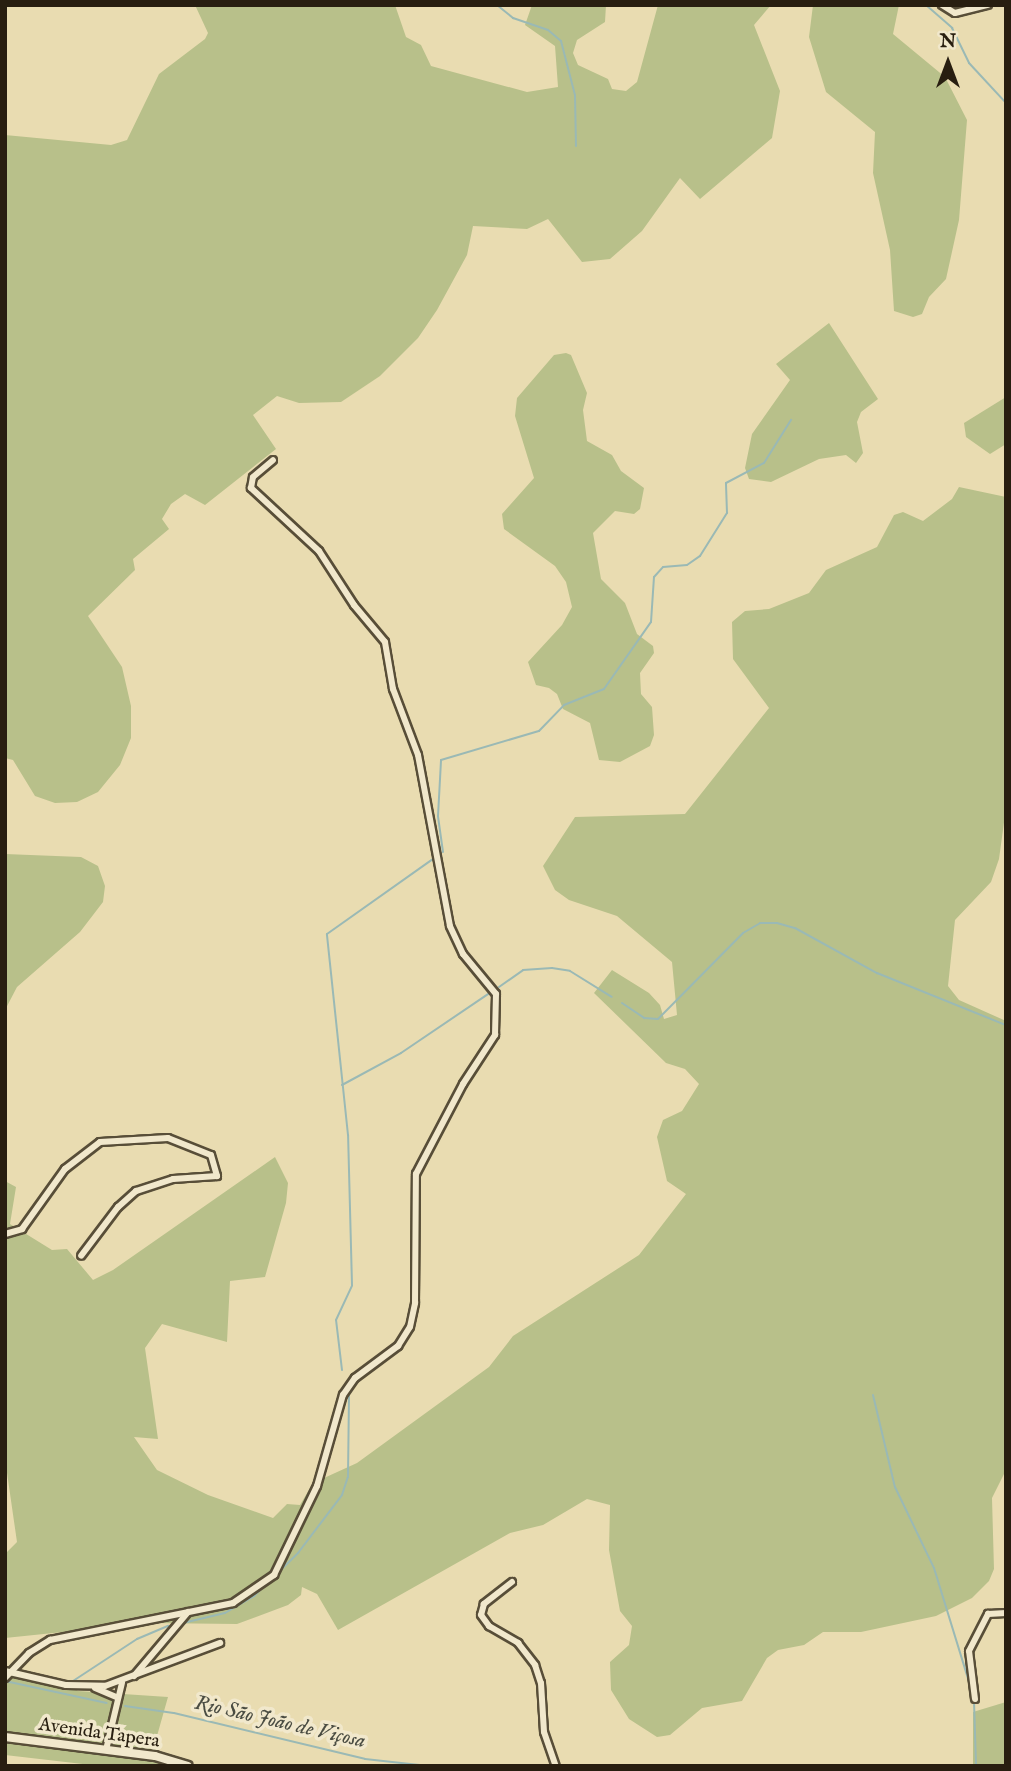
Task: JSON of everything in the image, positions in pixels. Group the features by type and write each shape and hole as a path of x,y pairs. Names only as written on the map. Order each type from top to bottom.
{"street":[{"path":"942,5 961,13 988,5"},
{"path":"7,1673 50,1640 233,1602 274,1574 317,1486 343,1395 355,1378 405,1336 415,1303 416,1174 463,1084 489,1046 498,1021 496,995 463,954 450,926 421,765 390,680 385,642 319,551 251,488 253,477 273,460"},
{"path":"5,1234 22,1229 65,1169 100,1142 168,1138 211,1155 217,1175 173,1179 136,1191 118,1207 81,1256"},
{"path":"512,1582 484,1604 481,1615 489,1626 518,1643 535,1665 541,1683 544,1732 556,1766"},
{"path":"133,1678 189,1611"},
{"path":"975,1699 969,1651 988,1614 1006,1613"},
{"path":"94,1687 122,1683 220,1643"},
{"path":"7,1673 94,1687 118,1698"},
{"path":"106,1750 122,1683"},
{"name":"Avenida Tapera","path":"5,1737 106,1750 188,1766"}],"green space":[{"path":"195,5 395,5 406,37 421,45 431,66 527,92 558,87 555,46 525,25 532,5 606,5 605,22 577,40 573,53 578,65 608,79 612,89 626,91 637,82 658,5 771,5 754,25 780,91 772,138 700,199 680,178 642,231 610,259 582,262 548,219 527,229 473,226 467,255 437,310 418,338 380,376 341,402 299,403 277,396 253,415 276,449 205,505 185,494 171,504 162,519 169,529 133,559 135,570 88,616 122,667 131,706 131,738 120,765 98,792 77,802 55,803 35,796 13,760 5,758 5,135 111,145 127,140 159,74 205,39 208,33"},
{"path":"813,5 899,5 893,34 945,77 967,120 959,220 946,279 929,297 922,314 913,317 894,311 890,250 873,173 875,132 826,92 809,37"},
{"path":"829,323 878,399 861,412 857,422 863,453 856,463 846,455 819,459 771,482 749,479 745,468 752,434 790,380 776,364"},
{"path":"554,355 571,355 587,393 583,410 587,441 612,455 621,471 644,488 640,509 634,514 615,511 593,533 601,579 625,603 637,634 653,646 654,653 640,673 641,694 652,707 654,735 650,746 620,762 599,760 590,723 563,709 557,694 549,688 536,685 528,662 562,625 572,607 566,582 555,566 504,529 502,514 534,478 515,416 517,398"},
{"path":"1006,397 1006,444 990,454 966,437 964,423"},
{"path":"959,487 1006,497 1006,808 999,859 991,882 955,920 948,986 959,1000 1006,1021 1006,1470 992,1498 994,1569 989,1581 972,1598 936,1616 861,1632 823,1632 804,1645 778,1650 767,1658 742,1701 702,1708 670,1735 657,1737 629,1719 611,1690 610,1662 629,1645 632,1626 620,1611 609,1550 610,1505 587,1499 543,1525 510,1533 338,1630 317,1594 302,1587 301,1595 288,1605 237,1624 150,1623 5,1638 5,1554 17,1542 5,1459 5,1181 16,1187 10,1224 52,1250 67,1249 93,1280 113,1270 275,1157 288,1183 286,1203 265,1277 230,1281 227,1342 162,1324 145,1348 158,1439 134,1437 157,1470 208,1495 273,1518 287,1504 300,1505 313,1483 357,1463 489,1367 513,1336 639,1255 686,1194 667,1181 657,1137 663,1120 682,1111 699,1084 685,1069 666,1063 594,993 612,970 649,993 660,1005 664,1019 677,1015 672,962 617,916 569,900 555,890 543,866 575,817 685,814 769,708 733,659 732,622 745,611 769,609 809,593 826,570 877,547 894,515 903,512 923,521 952,499"},
{"path":"5,854 81,857 98,866 105,886 103,902 80,932 17,987 5,1010"},
{"path":"5,1673 70,1684 78,1691 168,1697 155,1743 157,1755 186,1766 100,1766 5,1755"},
{"path":"1006,1702 1006,1766 973,1766 973,1712"}],"waterway":[{"path":"497,5 513,18 548,30 561,41 575,95 576,146"},
{"path":"926,5 952,28 969,63 1006,103"},
{"path":"443,852 438,816 441,760 539,731 564,705 604,689 651,622 654,577 663,567 687,565 700,556 727,513 726,483 764,463 791,420"},
{"path":"342,1370 336,1320 352,1285 348,1135 327,934 433,859"},
{"path":"622,1003 644,1018 658,1019 743,933 760,923 777,923 795,928 877,973 1006,1025"},
{"path":"499,987 523,970 552,968 570,971 612,997"},
{"path":"342,1085 401,1053 488,994"},
{"path":"873,1395 895,1487 934,1568 970,1685"},
{"path":"183,1623 225,1613 254,1596 298,1553 342,1495 348,1477 349,1396"},
{"path":"73,1681 137,1639 168,1626"},
{"name":"Rio São João de Viçosa","path":"5,1681 107,1703"},
{"path":"974,1701 976,1766"},
{"name":"Rio São João de Viçosa","path":"125,1706 174,1713 365,1759 429,1766"}]}
